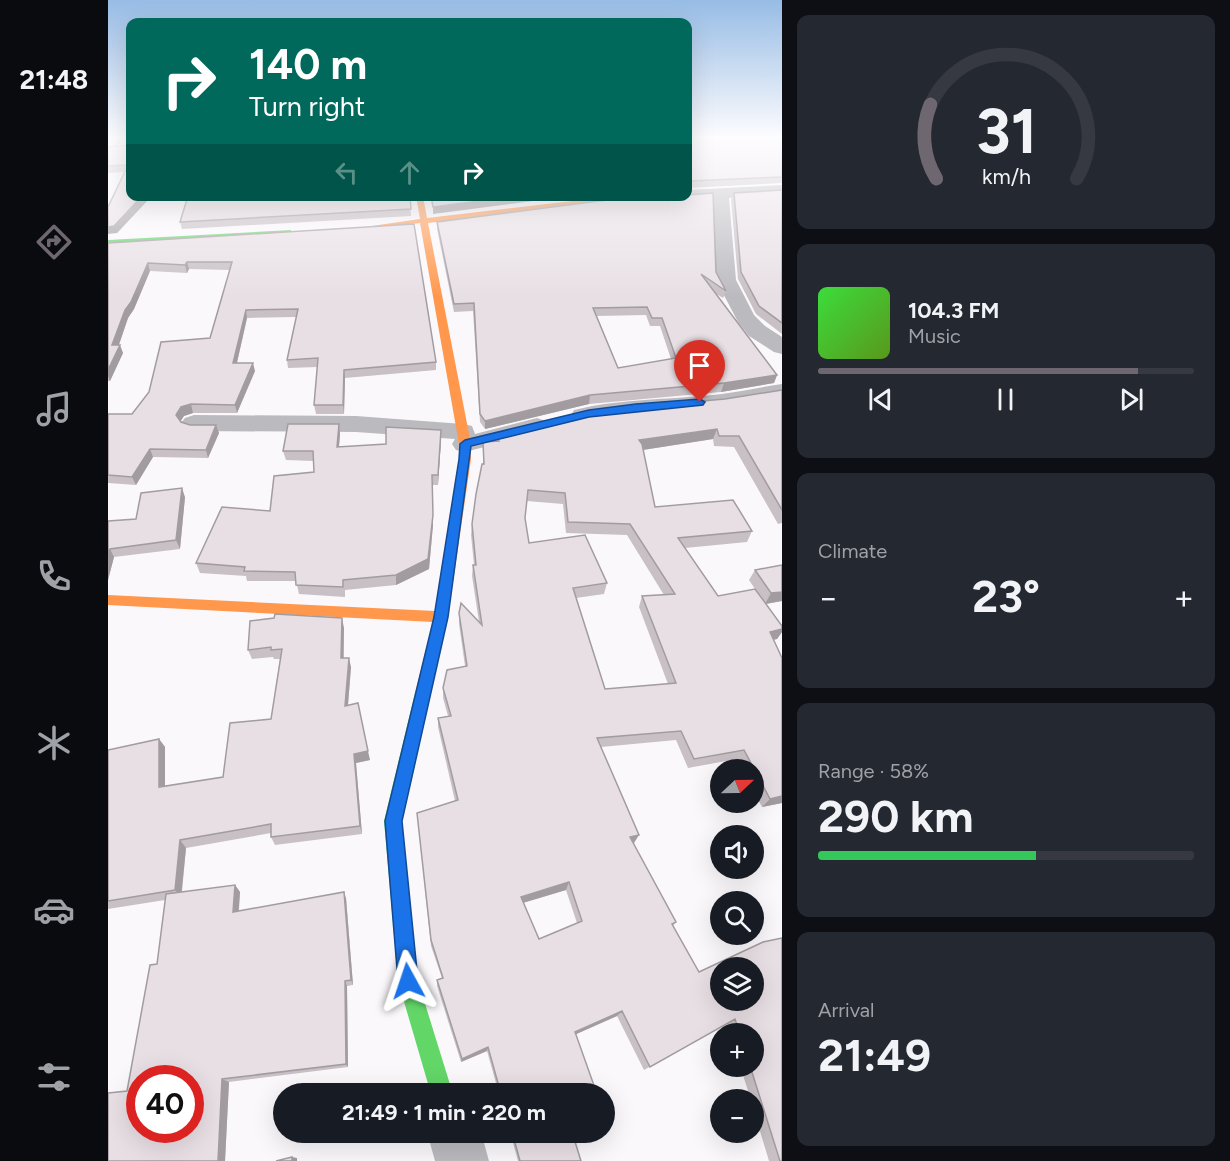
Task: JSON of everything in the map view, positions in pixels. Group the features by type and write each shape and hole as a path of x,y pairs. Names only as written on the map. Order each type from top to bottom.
{"street":[{"path":"692,195 779,190"},
{"path":"722,194 726,280 745,318 757,331 782,347"},
{"path":"421,201 464,438 465,459 441,617 393,821 408,981 439,1083"},
{"path":"336,230 425,223 595,201"},
{"path":"108,242 301,232"},
{"path":"194,423 356,424 464,438 589,413 721,401 782,391"},
{"path":"108,600 441,617"},
{"path":"457,1143 462,1161"}],"building":[{"path":"116,190 126,190 126,201 137,201 114,226 108,227 108,207"},
{"path":"782,190 782,323 759,306 741,272 734,193"},
{"path":"713,193 716,272 726,291 701,274 777,375 724,383 590,395 485,421 480,414 474,303 454,304 437,222 599,201 692,201 692,195","holes":["647,307 652,318 662,318 676,358 618,368 593,308"]},
{"path":"186,201 410,201 411,209 180,222"},
{"path":"432,201 479,201 433,207"},
{"path":"414,224 436,362 344,370 343,405 314,405 318,358 287,360 298,309 246,310 233,363 253,363 235,405 191,404 181,407 176,415 181,422 190,425 216,425 206,450 150,449 132,477 108,475 108,414 132,414 149,392 161,342 210,338 232,262 187,262 185,265 148,263 131,302 125,310 112,345 120,345 108,370 108,243"},
{"path":"782,390 782,510 739,436 719,436 717,429 639,440 642,444 655,507 733,500 752,531 678,538 718,596 755,589 782,626 782,629 770,632 782,658 782,796 770,799 764,788 764,759 749,759 744,750 694,759 681,731 597,738 639,835 630,837 676,922 672,924 699,972 710,967 710,1011 764,1011 764,957 731,957 757,945 764,945 764,942 782,938 782,1161 780,1161 764,1110 764,1089 757,1089 753,1077 764,1077 764,1023 736,1023 735,1019 728,1023 710,1023 710,1033 650,1067 622,1011 575,1032 593,1083 498,1083 488,1047 462,1059 437,980 443,978 431,940 417,813 458,800 438,718 451,716 443,688 447,670 467,666 459,613 461,603 482,625 473,565 476,565 472,524 482,464 484,464 483,442 499,441 496,436 591,411 725,399","holes":["528,490 565,493 568,522 630,524 675,594 642,596 676,683 605,689 573,588 607,583 585,535 529,543 525,518","569,882 582,921 539,939 521,897"]},
{"path":"288,424 339,424 337,447 386,444 386,427 441,430 438,475 432,475 433,515 428,559 396,575 343,580 343,587 296,585 295,572 244,571 245,567 196,563 222,507 270,511 274,476 314,472 313,451 283,451"},
{"path":"182,488 176,540 110,549 108,555 108,521 136,519 141,493"},
{"path":"782,565 782,592 771,593 755,570"},
{"path":"275,614 342,618 341,658 349,658 345,706 358,703 368,751 354,754 360,826 271,837 271,824 180,840 175,890 108,901 108,750 159,739 159,787 223,777 230,723 271,719 282,649 271,650 271,647 248,650 250,621 274,618"},
{"path":"235,885 233,912 344,892 351,980 345,981 346,1064 222,1079 218,1161 108,1161 108,1093 126,1091 126,1143 204,1143 204,1065 132,1065 150,965 157,964 166,894"},
{"path":"515,1143 575,1143 581,1161 520,1161"},
{"path":"292,1157 292,1161 276,1161"}],"traffic: fast":[{"path":"108,242 288,232"},
{"path":"423,693 393,821 408,981 439,1083"}],"traffic: slow":[{"path":"420,201 465,444 465,459 441,617 423,693"},
{"path":"355,229 594,201"},
{"path":"108,600 441,617"}],"route":[{"path":"408,981 393,821 441,617 465,459 465,444 589,413 700,402"}]}
